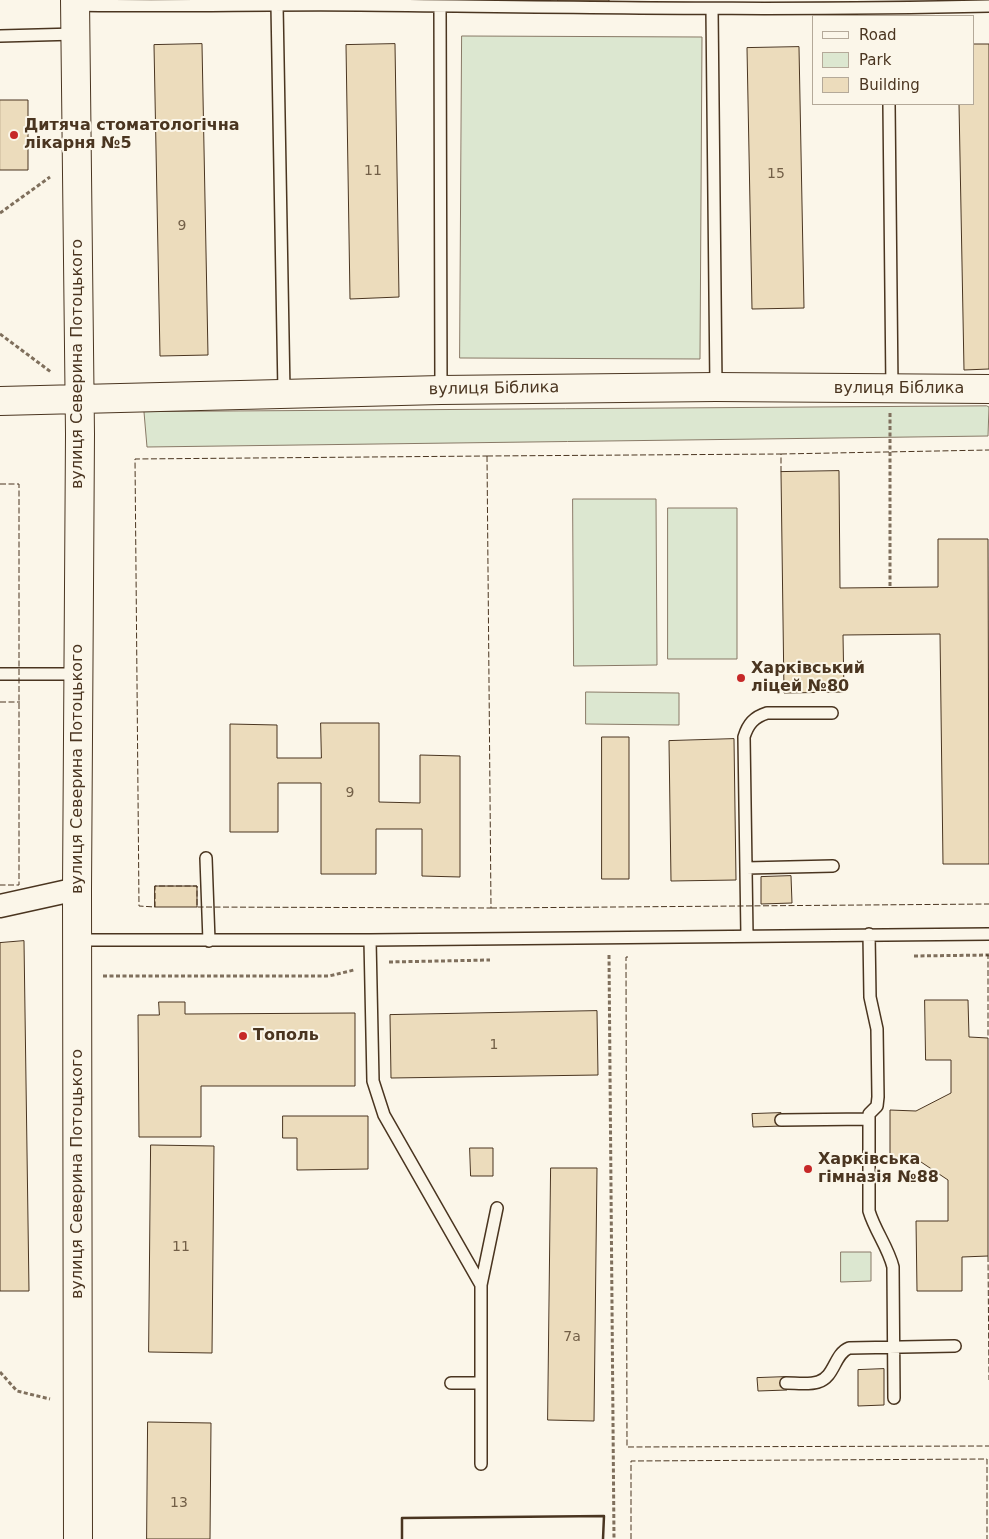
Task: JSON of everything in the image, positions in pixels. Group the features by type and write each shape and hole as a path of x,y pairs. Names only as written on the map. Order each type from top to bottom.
{"street":[{"name":"вулиця Северина Потоцького","path":"75,3 79,398 78,1539"},
{"name":"вулиця Біблика","path":"0,401 284,392 716,387 891,398 989,389"},
{"path":"0,906 78,889"}],"lane":[{"path":"75,3 440,6 524,4 712,10 889,12 989,6"},
{"path":"277,4 284,392"},
{"path":"440,6 441,390"},
{"path":"712,10 716,387"},
{"path":"0,36 76,34"},
{"path":"890,105 891,398"},
{"path":"0,674 78,674"},
{"path":"747,936 744,737 746,729 751,722 767,713 832,713"},
{"path":"206,858 209,940"},
{"path":"746,868 833,866"},
{"path":"869,934 870,997 877,1029 878,1097 877,1106 869,1114 869,1211 872,1222 890,1255 893,1267 894,1398"},
{"path":"78,940 370,940 989,934"},
{"path":"370,940 373,1081 384,1115 481,1284"},
{"path":"781,1120 869,1118"},
{"path":"481,1464 481,1284 497,1208"},
{"path":"786,1383 821,1381 830,1374 842,1353 849,1348 955,1346"},
{"path":"451,1383 481,1383"}],"path":[{"path":"0,214 53,175"},
{"path":"0,334 53,374"},
{"path":"890,588 891,398"},
{"path":"608,937 614,1539"},
{"path":"910,956 989,955"},
{"path":"606,957 616,957"},
{"path":"383,962 499,959"},
{"path":"102,976 329,976 362,967"},
{"path":"0,1372 17,1391 50,1399"}],"green space":[{"path":"462,36 702,37 700,359 460,358"},
{"path":"989,407 988,436 147,447 144,412"},
{"path":"573,499 656,499 657,665 574,666"},
{"path":"668,508 737,508 737,659 668,659"},
{"path":"586,692 679,693 679,725 586,724"},
{"path":"841,1252 871,1252 871,1281 841,1282"}],"building":[{"path":"558,0 609,0 609,4 558,4"},
{"path":"202,44 208,355 160,356 154,45"},
{"path":"395,44 399,297 350,299 346,45"},
{"path":"974,44 989,44 989,369 964,370 959,105 974,105"},
{"path":"799,47 804,308 752,309 747,48"},
{"name":"Дитяча стоматологiчна лiкарня №5","path":"0,100 28,100 28,170 0,170"},
{"path":"839,471 840,588 938,587 938,539 988,539 989,864 943,864 940,634 843,635 844,692 784,693 781,472"},
{"path":"321,723 379,723 379,802 420,803 420,755 460,756 460,877 422,876 422,829 376,829 376,874 321,874 321,783 278,783 278,832 230,832 230,724 277,725 277,758 321,758"},
{"path":"602,737 629,737 629,879 602,879"},
{"path":"734,739 736,880 671,881 669,741"},
{"path":"791,876 792,903 761,904 761,877"},
{"path":"155,886 197,886 197,907 155,907"},
{"path":"24,941 29,1291 0,1291 0,943"},
{"path":"925,1000 968,1000 969,1037 988,1038 988,1256 962,1257 962,1291 917,1291 916,1221 948,1221 948,1180 921,1162 890,1162 890,1110 916,1111 951,1093 951,1060 926,1060"},
{"path":"159,1002 185,1002 185,1014 355,1013 355,1086 201,1086 201,1137 139,1137 138,1015 159,1015"},
{"path":"597,1011 598,1075 391,1078 390,1015"},
{"path":"781,1113 781,1126 753,1127 752,1114"},
{"path":"283,1116 368,1116 368,1169 297,1170 297,1138 283,1138"},
{"path":"151,1145 214,1146 212,1353 149,1352"},
{"path":"470,1148 493,1148 493,1176 471,1176"},
{"path":"551,1168 597,1168 594,1421 548,1420"},
{"path":"884,1369 884,1405 858,1406 858,1370"},
{"path":"786,1377 787,1390 758,1391 757,1378"},
{"path":"148,1422 211,1423 210,1539 147,1539"}],"fence":[{"path":"781,454 989,450"},
{"path":"487,456 781,454 781,472"},
{"path":"487,456 491,908 197,907 197,886 155,886 155,907 139,906 135,459 487,456"},
{"path":"0,484 19,484 19,885 0,885"},
{"path":"0,702 20,702"},
{"path":"491,908 989,904"},
{"path":"986,955 988,955 988,1038"},
{"path":"628,957 626,957 627,1447 989,1446"},
{"path":"988,1256 989,1380"},
{"path":"631,1539 631,1461 987,1459 987,1539"}],"wall":[{"path":"402,1539 402,1518 604,1516 603,1539"}],"place":[{"name":"Дитяча стоматологiчна лiкарня №5","path":"14,135"},
{"name":"Харківський ліцей №80","path":"741,678"},
{"name":"Тополь","path":"243,1036"},
{"name":"Харківська гімназія №88","path":"808,1169"}]}
